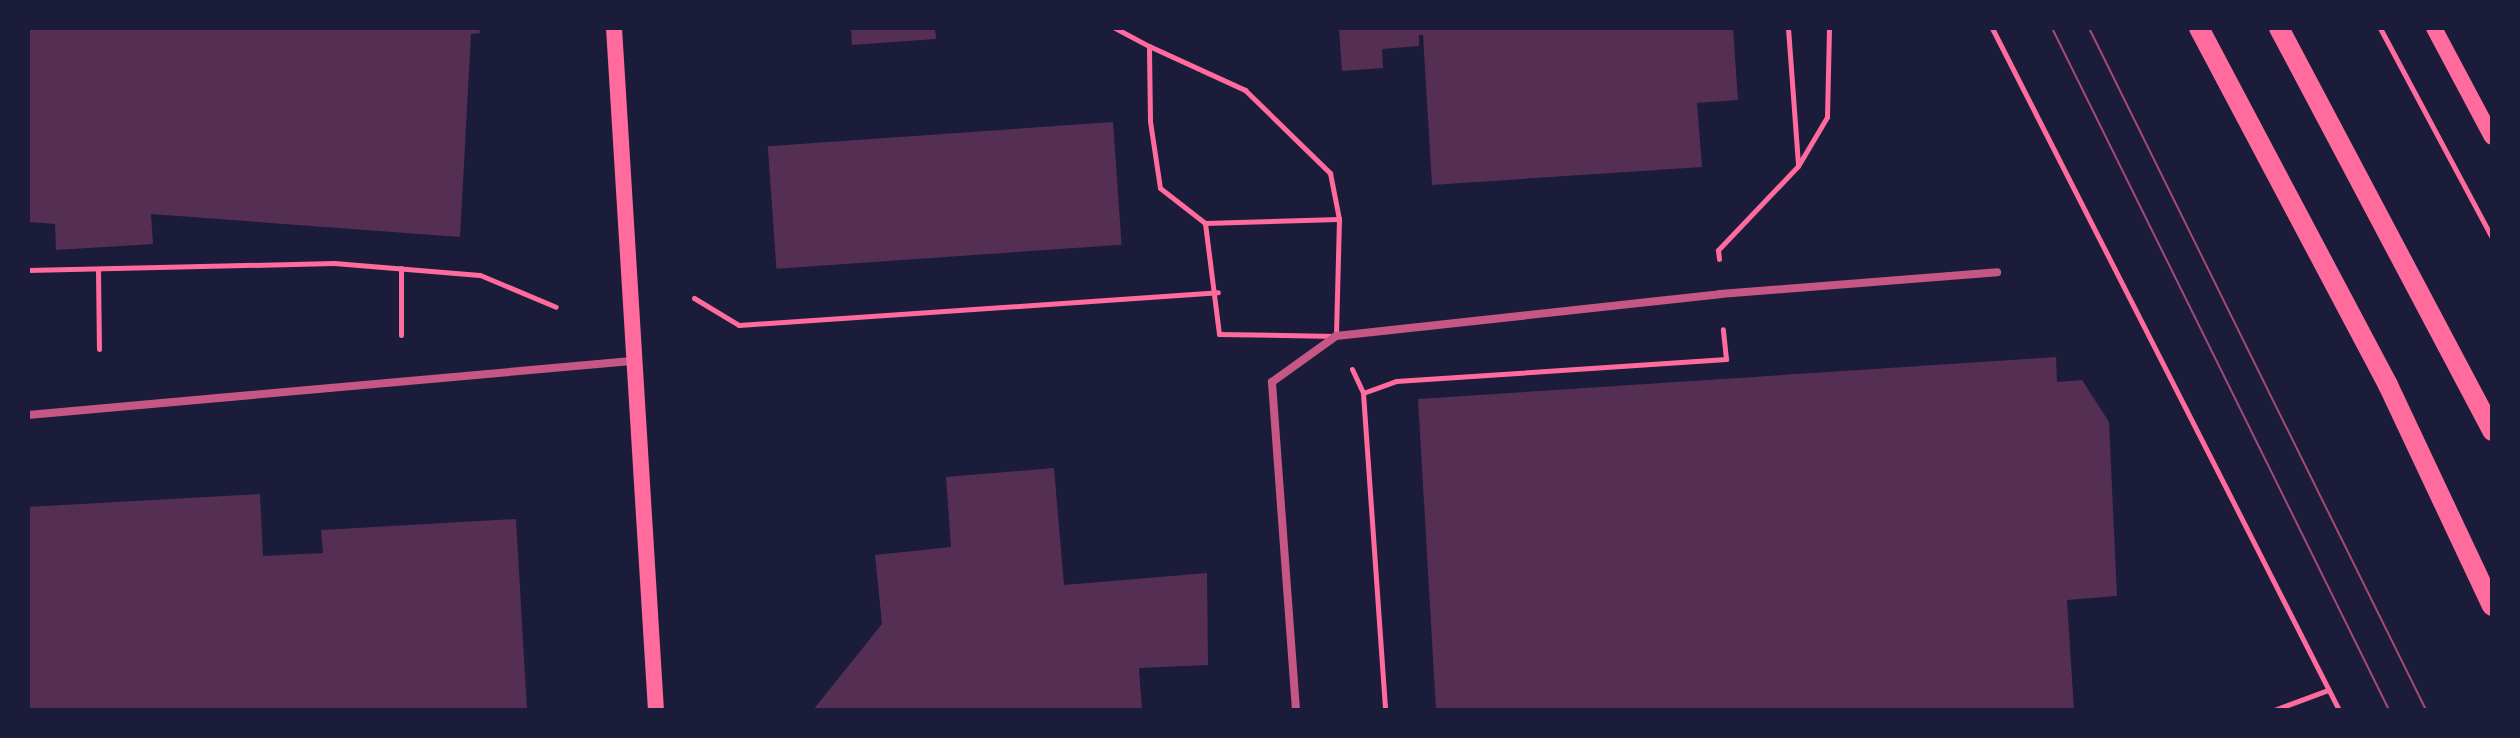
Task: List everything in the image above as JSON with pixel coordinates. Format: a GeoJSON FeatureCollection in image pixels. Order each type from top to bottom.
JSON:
{"type":"FeatureCollection","features":[{"type":"Feature","properties":{"kind":"main road"},"geometry":{"type":"LineString","coordinates":[[614,28],[632,361],[656,710]]}},
{"type":"Feature","properties":{"kind":"main road"},"geometry":{"type":"LineString","coordinates":[[2199,28],[2381,372],[2492,606]]}},
{"type":"Feature","properties":{"kind":"main road"},"geometry":{"type":"LineString","coordinates":[[2279,28],[2492,431]]}},
{"type":"Feature","properties":{"kind":"main road"},"geometry":{"type":"LineString","coordinates":[[2434,28],[2492,137]]}},
{"type":"Feature","properties":{"kind":"street"},"geometry":{"type":"LineString","coordinates":[[1296,710],[1272,382],[1336,336],[1720,294],[1997,272]]}},
{"type":"Feature","properties":{"kind":"street"},"geometry":{"type":"LineString","coordinates":[[28,415],[632,361]]}},
{"type":"Feature","properties":{"kind":"path"},"geometry":{"type":"LineString","coordinates":[[1115,28],[1245,90],[1330,173],[1339,219],[1336,336],[1343,350]]}},
{"type":"Feature","properties":{"kind":"path"},"geometry":{"type":"LineString","coordinates":[[1788,28],[1798,166]]}},
{"type":"Feature","properties":{"kind":"path"},"geometry":{"type":"LineString","coordinates":[[1363,393],[1396,381],[1726,359],[1718,250],[1798,166],[1827,117],[1829,28]]}},
{"type":"Feature","properties":{"kind":"path"},"geometry":{"type":"LineString","coordinates":[[1992,28],[2339,710]]}},
{"type":"Feature","properties":{"kind":"path"},"geometry":{"type":"LineString","coordinates":[[2380,28],[2492,238]]}},
{"type":"Feature","properties":{"kind":"path"},"geometry":{"type":"LineString","coordinates":[[1149,46],[1150,121],[1160,188],[1205,223],[1339,219]]}},
{"type":"Feature","properties":{"kind":"path"},"geometry":{"type":"LineString","coordinates":[[1205,223],[1218,292],[1219,334],[1336,336]]}},
{"type":"Feature","properties":{"kind":"path"},"geometry":{"type":"LineString","coordinates":[[28,270],[334,263],[480,275],[556,307]]}},
{"type":"Feature","properties":{"kind":"path"},"geometry":{"type":"LineString","coordinates":[[401,268],[401,335]]}},
{"type":"Feature","properties":{"kind":"path"},"geometry":{"type":"LineString","coordinates":[[98,270],[99,349]]}},
{"type":"Feature","properties":{"kind":"path"},"geometry":{"type":"LineString","coordinates":[[694,298],[739,325],[1218,292]]}},
{"type":"Feature","properties":{"kind":"path"},"geometry":{"type":"LineString","coordinates":[[1349,365],[1363,393],[1385,710]]}},
{"type":"Feature","properties":{"kind":"path"},"geometry":{"type":"LineString","coordinates":[[2274,710],[2328,690]]}},
{"type":"Feature","properties":{"kind":"building"},"geometry":{"type":"Polygon","coordinates":[[[28,28],[479,28],[480,33],[471,34],[460,237],[151,214],[153,244],[56,250],[55,224],[28,222],[28,28]]]}},
{"type":"Feature","properties":{"kind":"building"},"geometry":{"type":"Polygon","coordinates":[[[851,28],[935,28],[936,39],[852,45],[851,28]]]}},
{"type":"Feature","properties":{"kind":"building"},"geometry":{"type":"Polygon","coordinates":[[[1339,28],[1733,28],[1738,100],[1697,103],[1702,167],[1432,185],[1423,35],[1419,35],[1419,46],[1382,49],[1383,68],[1342,71],[1339,28]]]}},
{"type":"Feature","properties":{"kind":"building"},"geometry":{"type":"Polygon","coordinates":[[[1113,122],[1122,245],[776,269],[768,146],[1113,122]]]}},
{"type":"Feature","properties":{"kind":"building"},"geometry":{"type":"Polygon","coordinates":[[[2056,357],[2057,382],[2082,380],[2109,422],[2117,596],[2067,600],[2074,710],[1436,710],[1418,399],[2056,357]]]}},
{"type":"Feature","properties":{"kind":"building"},"geometry":{"type":"Polygon","coordinates":[[[1054,468],[1064,585],[1207,573],[1208,665],[1139,668],[1142,710],[813,710],[882,624],[875,555],[951,547],[946,477],[1054,468]]]}},
{"type":"Feature","properties":{"kind":"building"},"geometry":{"type":"Polygon","coordinates":[[[260,494],[263,556],[323,553],[321,530],[516,519],[527,710],[28,710],[28,507],[260,494]]]}},
{"type":"Feature","properties":{"kind":"tram line"},"geometry":{"type":"LineString","coordinates":[[2052,28],[2389,710]]}},
{"type":"Feature","properties":{"kind":"tram line"},"geometry":{"type":"LineString","coordinates":[[2089,28],[2426,710]]}}]}
